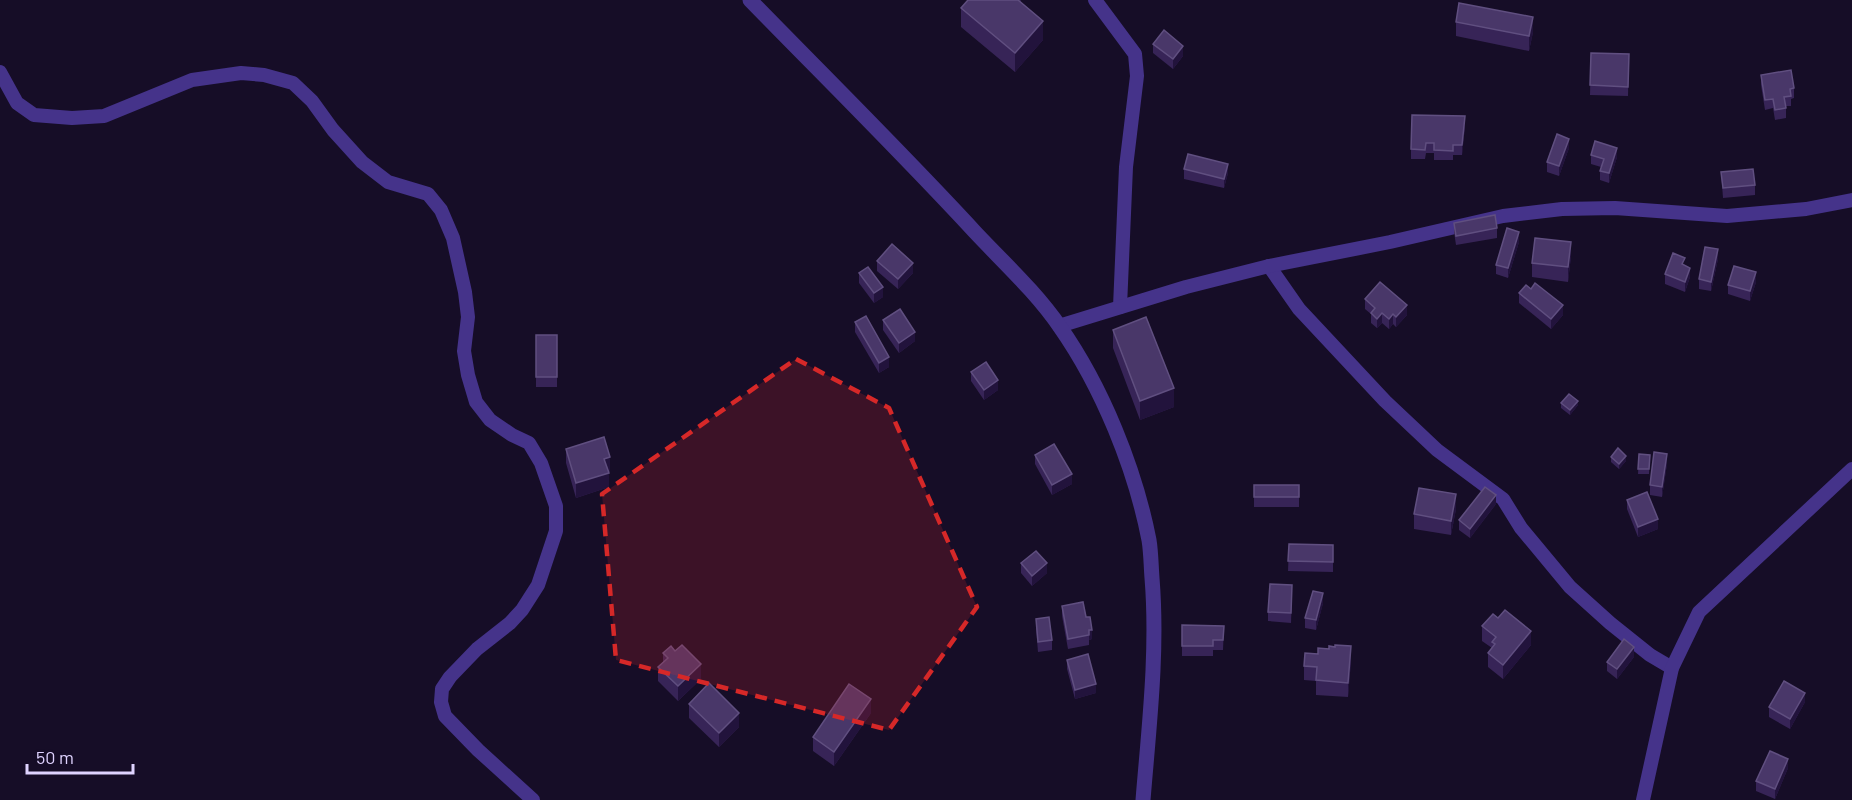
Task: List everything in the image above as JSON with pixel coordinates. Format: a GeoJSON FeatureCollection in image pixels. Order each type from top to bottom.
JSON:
{"type":"FeatureCollection","features":[{"type":"Feature","properties":{"kind":"street"},"geometry":{"type":"LineString","coordinates":[[750,0],[945,200],[1059,326],[1087,372],[1113,427],[1136,488],[1149,541],[1154,602],[1154,653],[1143,800]]}},
{"type":"Feature","properties":{"kind":"street"},"geometry":{"type":"LineString","coordinates":[[1095,0],[1135,54],[1137,76],[1126,167],[1120,307]]}},
{"type":"Feature","properties":{"kind":"street"},"geometry":{"type":"LineString","coordinates":[[0,72],[17,103],[34,115],[72,118],[104,116],[192,80],[241,73],[264,75],[293,83],[312,101],[333,130],[362,162],[388,182],[428,194],[441,210],[453,238],[465,292],[468,317],[464,351],[476,402],[490,420],[529,443],[541,463],[556,506],[556,531],[538,585],[522,610],[510,623],[477,649],[450,677],[442,689],[441,702],[445,716],[478,750],[533,800]]}},
{"type":"Feature","properties":{"kind":"street"},"geometry":{"type":"LineString","coordinates":[[1059,326],[1186,287],[1269,266],[1390,242],[1503,216],[1562,209],[1615,208],[1727,216],[1806,209],[1852,200]]}},
{"type":"Feature","properties":{"kind":"street"},"geometry":{"type":"LineString","coordinates":[[1269,266],[1299,309],[1385,401],[1437,450],[1503,499],[1521,528],[1570,587],[1650,655],[1672,668]]}},
{"type":"Feature","properties":{"kind":"street"},"geometry":{"type":"LineString","coordinates":[[1642,800],[1672,668],[1699,612],[1852,469]]}},
{"type":"Feature","properties":{"kind":"highlighted area"},"geometry":{"type":"Polygon","coordinates":[[[796,359],[889,408],[977,607],[889,730],[616,660],[602,494],[796,359]]]}},
{"type":"Feature","properties":{"kind":"building"},"geometry":{"type":"Polygon","coordinates":[[[968,0],[1018,0],[1043,21],[1015,53],[961,8],[968,0]]]}},
{"type":"Feature","properties":{"kind":"building"},"geometry":{"type":"Polygon","coordinates":[[[1459,3],[1533,17],[1529,36],[1456,22],[1459,3]]]}},
{"type":"Feature","properties":{"kind":"building"},"geometry":{"type":"Polygon","coordinates":[[[1164,30],[1183,46],[1173,59],[1153,44],[1164,30]]]}},
{"type":"Feature","properties":{"kind":"building"},"geometry":{"type":"Polygon","coordinates":[[[1591,53],[1629,54],[1628,87],[1590,85],[1591,53]]]}},
{"type":"Feature","properties":{"kind":"building"},"geometry":{"type":"Polygon","coordinates":[[[1791,70],[1794,88],[1790,89],[1791,96],[1784,97],[1786,108],[1775,110],[1773,99],[1765,100],[1761,75],[1791,70]]]}},
{"type":"Feature","properties":{"kind":"building"},"geometry":{"type":"Polygon","coordinates":[[[1412,115],[1465,116],[1462,145],[1453,145],[1453,151],[1434,150],[1434,143],[1426,143],[1425,150],[1411,149],[1412,115]]]}},
{"type":"Feature","properties":{"kind":"building"},"geometry":{"type":"Polygon","coordinates":[[[1557,134],[1569,139],[1559,166],[1547,162],[1557,134]]]}},
{"type":"Feature","properties":{"kind":"building"},"geometry":{"type":"Polygon","coordinates":[[[1595,141],[1617,148],[1609,173],[1600,171],[1604,159],[1591,155],[1595,141]]]}},
{"type":"Feature","properties":{"kind":"building"},"geometry":{"type":"Polygon","coordinates":[[[1188,154],[1228,164],[1224,179],[1184,169],[1188,154]]]}},
{"type":"Feature","properties":{"kind":"building"},"geometry":{"type":"Polygon","coordinates":[[[1753,169],[1755,185],[1723,188],[1721,172],[1753,169]]]}},
{"type":"Feature","properties":{"kind":"building"},"geometry":{"type":"Polygon","coordinates":[[[1495,215],[1497,228],[1456,236],[1454,223],[1495,215]]]}},
{"type":"Feature","properties":{"kind":"building"},"geometry":{"type":"Polygon","coordinates":[[[1507,228],[1519,232],[1508,268],[1496,265],[1507,228]]]}},
{"type":"Feature","properties":{"kind":"building"},"geometry":{"type":"Polygon","coordinates":[[[1535,238],[1571,242],[1568,267],[1532,263],[1535,238]]]}},
{"type":"Feature","properties":{"kind":"building"},"geometry":{"type":"Polygon","coordinates":[[[892,244],[913,263],[898,279],[877,261],[892,244]]]}},
{"type":"Feature","properties":{"kind":"building"},"geometry":{"type":"Polygon","coordinates":[[[1705,247],[1718,249],[1711,282],[1699,279],[1705,247]]]}},
{"type":"Feature","properties":{"kind":"building"},"geometry":{"type":"Polygon","coordinates":[[[1673,253],[1685,258],[1682,264],[1690,268],[1685,282],[1665,274],[1673,253]]]}},
{"type":"Feature","properties":{"kind":"building"},"geometry":{"type":"Polygon","coordinates":[[[1734,266],[1756,272],[1750,291],[1728,285],[1734,266]]]}},
{"type":"Feature","properties":{"kind":"building"},"geometry":{"type":"Polygon","coordinates":[[[868,267],[883,287],[874,293],[859,273],[868,267]]]}},
{"type":"Feature","properties":{"kind":"building"},"geometry":{"type":"Polygon","coordinates":[[[1380,282],[1407,305],[1396,317],[1393,314],[1389,319],[1382,313],[1377,319],[1371,313],[1375,308],[1365,299],[1380,282]]]}},
{"type":"Feature","properties":{"kind":"building"},"geometry":{"type":"Polygon","coordinates":[[[1535,283],[1563,305],[1551,319],[1519,293],[1526,285],[1531,289],[1535,283]]]}},
{"type":"Feature","properties":{"kind":"building"},"geometry":{"type":"Polygon","coordinates":[[[900,309],[915,332],[899,343],[883,320],[900,309]]]}},
{"type":"Feature","properties":{"kind":"building"},"geometry":{"type":"Polygon","coordinates":[[[866,316],[889,357],[879,363],[855,322],[866,316]]]}},
{"type":"Feature","properties":{"kind":"building"},"geometry":{"type":"Polygon","coordinates":[[[1146,317],[1174,388],[1140,401],[1113,330],[1146,317]]]}},
{"type":"Feature","properties":{"kind":"building"},"geometry":{"type":"Polygon","coordinates":[[[536,335],[557,335],[557,377],[536,377],[536,335]]]}},
{"type":"Feature","properties":{"kind":"building"},"geometry":{"type":"Polygon","coordinates":[[[986,362],[998,380],[984,390],[971,372],[986,362]]]}},
{"type":"Feature","properties":{"kind":"building"},"geometry":{"type":"Polygon","coordinates":[[[1569,394],[1578,401],[1570,410],[1561,403],[1569,394]]]}},
{"type":"Feature","properties":{"kind":"building"},"geometry":{"type":"Polygon","coordinates":[[[604,437],[610,457],[604,459],[609,473],[576,483],[566,449],[604,437]]]}},
{"type":"Feature","properties":{"kind":"building"},"geometry":{"type":"Polygon","coordinates":[[[1054,444],[1072,474],[1052,485],[1035,455],[1054,444]]]}},
{"type":"Feature","properties":{"kind":"building"},"geometry":{"type":"Polygon","coordinates":[[[1618,448],[1626,456],[1619,464],[1611,457],[1618,448]]]}},
{"type":"Feature","properties":{"kind":"building"},"geometry":{"type":"Polygon","coordinates":[[[1654,452],[1667,454],[1662,487],[1650,485],[1654,452]]]}},
{"type":"Feature","properties":{"kind":"building"},"geometry":{"type":"Polygon","coordinates":[[[1639,454],[1650,455],[1649,469],[1638,469],[1639,454]]]}},
{"type":"Feature","properties":{"kind":"building"},"geometry":{"type":"Polygon","coordinates":[[[1254,485],[1299,485],[1299,497],[1254,497],[1254,485]]]}},
{"type":"Feature","properties":{"kind":"building"},"geometry":{"type":"Polygon","coordinates":[[[1485,487],[1496,495],[1470,529],[1459,520],[1485,487]]]}},
{"type":"Feature","properties":{"kind":"building"},"geometry":{"type":"Polygon","coordinates":[[[1419,488],[1456,494],[1451,521],[1414,514],[1419,488]]]}},
{"type":"Feature","properties":{"kind":"building"},"geometry":{"type":"Polygon","coordinates":[[[1647,492],[1658,519],[1638,527],[1627,500],[1647,492]]]}},
{"type":"Feature","properties":{"kind":"building"},"geometry":{"type":"Polygon","coordinates":[[[1289,544],[1333,545],[1333,562],[1288,561],[1289,544]]]}},
{"type":"Feature","properties":{"kind":"building"},"geometry":{"type":"Polygon","coordinates":[[[1036,551],[1047,563],[1032,576],[1021,563],[1036,551]]]}},
{"type":"Feature","properties":{"kind":"building"},"geometry":{"type":"Polygon","coordinates":[[[1270,584],[1292,585],[1291,613],[1268,612],[1270,584]]]}},
{"type":"Feature","properties":{"kind":"building"},"geometry":{"type":"Polygon","coordinates":[[[1313,591],[1323,593],[1316,620],[1305,618],[1313,591]]]}},
{"type":"Feature","properties":{"kind":"building"},"geometry":{"type":"Polygon","coordinates":[[[1083,602],[1086,617],[1090,617],[1092,630],[1089,630],[1089,635],[1068,639],[1062,606],[1083,602]]]}},
{"type":"Feature","properties":{"kind":"building"},"geometry":{"type":"Polygon","coordinates":[[[1505,610],[1531,631],[1503,665],[1488,653],[1495,644],[1492,642],[1496,637],[1482,626],[1493,614],[1498,618],[1505,610]]]}},
{"type":"Feature","properties":{"kind":"building"},"geometry":{"type":"Polygon","coordinates":[[[1049,617],[1052,640],[1038,642],[1036,619],[1049,617]]]}},
{"type":"Feature","properties":{"kind":"building"},"geometry":{"type":"Polygon","coordinates":[[[1182,625],[1224,626],[1223,640],[1213,640],[1213,646],[1182,646],[1182,625]]]}},
{"type":"Feature","properties":{"kind":"building"},"geometry":{"type":"Polygon","coordinates":[[[1624,639],[1634,647],[1617,669],[1607,662],[1624,639]]]}},
{"type":"Feature","properties":{"kind":"building"},"geometry":{"type":"Polygon","coordinates":[[[682,645],[701,664],[678,686],[658,667],[668,658],[663,653],[671,646],[675,651],[682,645]]]}},
{"type":"Feature","properties":{"kind":"building"},"geometry":{"type":"Polygon","coordinates":[[[1335,645],[1351,646],[1348,683],[1316,680],[1317,667],[1304,666],[1305,653],[1318,654],[1318,648],[1329,649],[1329,646],[1335,647],[1335,645]]]}},
{"type":"Feature","properties":{"kind":"building"},"geometry":{"type":"Polygon","coordinates":[[[1088,654],[1096,684],[1075,690],[1067,660],[1088,654]]]}},
{"type":"Feature","properties":{"kind":"building"},"geometry":{"type":"Polygon","coordinates":[[[1784,681],[1805,693],[1790,719],[1769,707],[1784,681]]]}},
{"type":"Feature","properties":{"kind":"building"},"geometry":{"type":"Polygon","coordinates":[[[709,683],[739,713],[719,733],[689,704],[709,683]]]}},
{"type":"Feature","properties":{"kind":"building"},"geometry":{"type":"Polygon","coordinates":[[[849,684],[871,699],[834,752],[813,737],[849,684]]]}},
{"type":"Feature","properties":{"kind":"building"},"geometry":{"type":"Polygon","coordinates":[[[1770,751],[1788,759],[1775,789],[1756,781],[1770,751]]]}}]}
